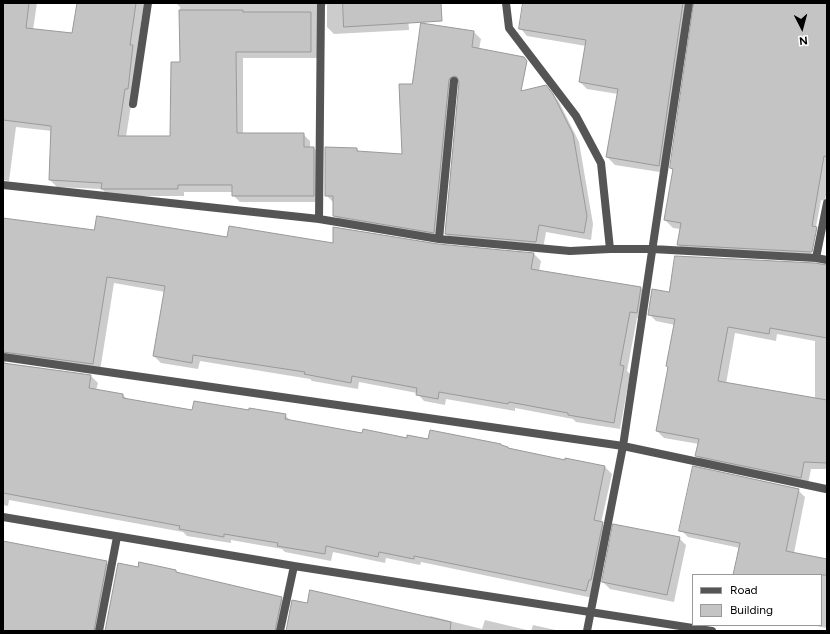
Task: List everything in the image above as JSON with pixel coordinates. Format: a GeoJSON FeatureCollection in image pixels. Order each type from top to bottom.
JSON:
{"type":"FeatureCollection","features":[{"type":"Feature","properties":{"kind":"street"},"geometry":{"type":"LineString","coordinates":[[133,104],[148,3]]}},
{"type":"Feature","properties":{"kind":"street"},"geometry":{"type":"LineString","coordinates":[[319,219],[321,3]]}},
{"type":"Feature","properties":{"kind":"street"},"geometry":{"type":"LineString","coordinates":[[506,3],[509,28],[576,116],[600,163],[610,249]]}},
{"type":"Feature","properties":{"kind":"street"},"geometry":{"type":"LineString","coordinates":[[587,631],[623,446],[689,3]]}},
{"type":"Feature","properties":{"kind":"street"},"geometry":{"type":"LineString","coordinates":[[439,239],[454,81]]}},
{"type":"Feature","properties":{"kind":"street"},"geometry":{"type":"LineString","coordinates":[[3,185],[319,219],[439,239],[570,251],[652,249],[816,258],[827,260]]}},
{"type":"Feature","properties":{"kind":"street"},"geometry":{"type":"LineString","coordinates":[[816,258],[827,203]]}},
{"type":"Feature","properties":{"kind":"street"},"geometry":{"type":"LineString","coordinates":[[3,356],[623,446],[826,489]]}},
{"type":"Feature","properties":{"kind":"street"},"geometry":{"type":"LineString","coordinates":[[3,517],[294,566],[712,631]]}},
{"type":"Feature","properties":{"kind":"street"},"geometry":{"type":"LineString","coordinates":[[99,631],[117,537]]}},
{"type":"Feature","properties":{"kind":"street"},"geometry":{"type":"LineString","coordinates":[[280,631],[294,566]]}},
{"type":"Feature","properties":{"kind":"building"},"geometry":{"type":"Polygon","coordinates":[[[3,3],[29,3],[26,28],[72,33],[77,3],[136,3],[130,45],[133,45],[128,89],[125,89],[118,136],[170,136],[171,62],[180,62],[179,10],[311,12],[311,52],[236,52],[237,133],[304,133],[304,147],[314,147],[314,196],[232,196],[232,185],[178,185],[178,189],[101,189],[102,183],[49,180],[51,126],[3,120],[3,3]]]}},
{"type":"Feature","properties":{"kind":"building"},"geometry":{"type":"Polygon","coordinates":[[[343,3],[441,3],[442,21],[344,27],[343,3]]]}},
{"type":"Feature","properties":{"kind":"building"},"geometry":{"type":"Polygon","coordinates":[[[523,3],[683,3],[659,166],[606,157],[618,89],[579,82],[586,40],[519,29],[523,3]]]}},
{"type":"Feature","properties":{"kind":"building"},"geometry":{"type":"Polygon","coordinates":[[[694,3],[827,3],[827,157],[824,156],[812,226],[817,227],[812,252],[677,245],[681,223],[664,220],[673,169],[670,168],[694,3]]]}},
{"type":"Feature","properties":{"kind":"building"},"geometry":{"type":"Polygon","coordinates":[[[421,23],[474,31],[472,47],[524,57],[527,61],[521,91],[546,85],[553,94],[573,134],[587,216],[584,233],[539,225],[536,242],[445,234],[459,82],[457,77],[454,76],[449,80],[434,233],[333,216],[333,196],[325,196],[325,147],[357,148],[357,151],[402,154],[399,84],[412,84],[421,23]]]}},
{"type":"Feature","properties":{"kind":"building"},"geometry":{"type":"Polygon","coordinates":[[[97,216],[227,237],[229,226],[333,243],[333,227],[438,244],[534,253],[531,269],[641,287],[637,313],[630,312],[620,365],[624,366],[614,423],[509,402],[508,404],[439,392],[438,399],[416,395],[417,388],[352,376],[351,383],[304,374],[305,372],[193,355],[192,363],[153,356],[165,286],[107,277],[93,364],[3,352],[3,218],[94,230],[97,216]]]}},
{"type":"Feature","properties":{"kind":"building"},"geometry":{"type":"Polygon","coordinates":[[[675,256],[815,263],[827,265],[827,338],[770,328],[769,334],[728,327],[718,381],[827,400],[827,463],[804,462],[801,478],[695,456],[699,439],[656,431],[675,319],[648,315],[652,289],[669,292],[675,256]]]}},
{"type":"Feature","properties":{"kind":"building"},"geometry":{"type":"Polygon","coordinates":[[[3,363],[91,375],[89,388],[123,394],[123,398],[192,410],[194,401],[249,410],[249,408],[286,414],[285,419],[362,433],[363,429],[407,438],[407,435],[428,439],[430,430],[501,444],[508,448],[565,460],[565,458],[605,466],[594,520],[603,522],[591,580],[589,580],[586,591],[414,556],[414,559],[379,552],[378,557],[326,546],[325,554],[277,546],[278,543],[224,534],[224,537],[179,529],[180,526],[3,493],[3,363]]]}},
{"type":"Feature","properties":{"kind":"building"},"geometry":{"type":"Polygon","coordinates":[[[693,466],[799,489],[786,551],[827,559],[827,575],[733,574],[740,543],[679,531],[693,466]]]}},
{"type":"Feature","properties":{"kind":"building"},"geometry":{"type":"Polygon","coordinates":[[[613,524],[680,537],[667,595],[602,582],[613,524]]]}},
{"type":"Feature","properties":{"kind":"building"},"geometry":{"type":"Polygon","coordinates":[[[3,541],[107,561],[94,631],[3,631],[3,541]]]}},
{"type":"Feature","properties":{"kind":"building"},"geometry":{"type":"Polygon","coordinates":[[[139,562],[282,597],[275,631],[105,631],[118,563],[138,567],[139,562]]]}},
{"type":"Feature","properties":{"kind":"building"},"geometry":{"type":"Polygon","coordinates":[[[310,590],[451,622],[450,631],[286,631],[292,600],[307,603],[310,590]]]}}]}
